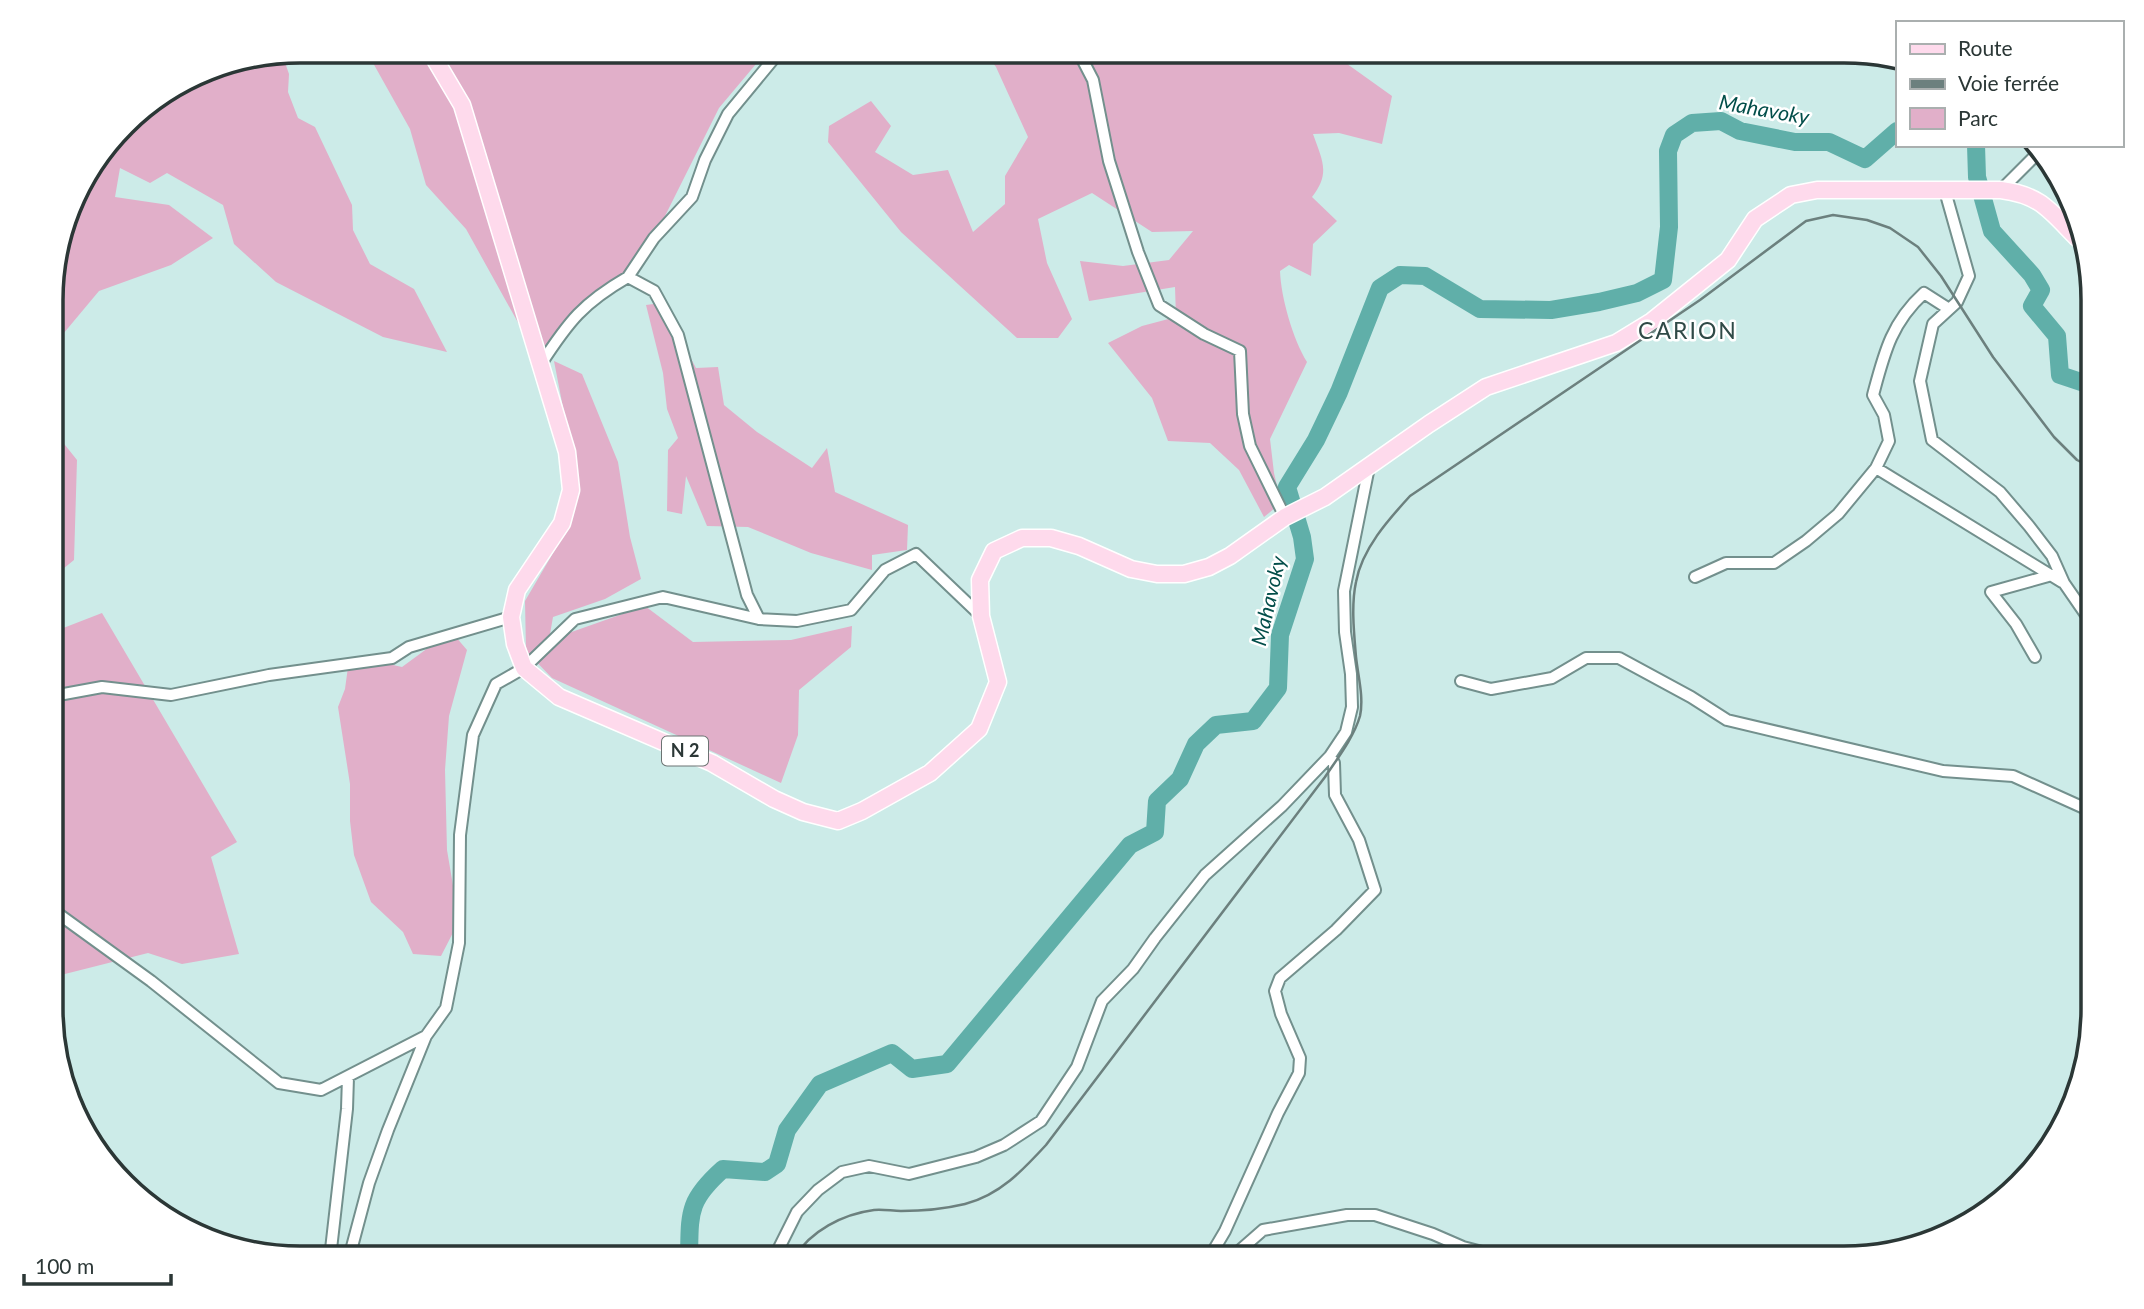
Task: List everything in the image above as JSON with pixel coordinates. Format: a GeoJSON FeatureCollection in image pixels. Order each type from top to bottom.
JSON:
{"type":"FeatureCollection","features":[{"type":"Feature","properties":{"kind":"main road"},"geometry":{"type":"LineString","coordinates":[[437,63],[462,105],[568,452],[571,490],[562,523],[517,590],[511,617],[515,644],[524,668]]}},
{"type":"Feature","properties":{"kind":"main road","name":"N 2"},"geometry":{"type":"LineString","coordinates":[[524,668],[559,696],[712,763],[774,799],[803,812],[838,821],[862,811],[930,773],[979,729],[998,682],[981,616],[980,580],[994,551],[1022,538],[1051,538],[1079,546],[1131,569],[1157,574],[1184,574],[1209,567],[1230,556],[1285,517],[1325,498],[1486,387],[1616,342],[1652,321],[1728,260],[1755,219],[1791,195],[1817,190],[2001,190],[2034,197],[2070,231]]}},
{"type":"Feature","properties":{"kind":"street"},"geometry":{"type":"LineString","coordinates":[[541,364],[568,323],[599,294],[628,277],[654,238],[692,197],[705,160],[728,114],[770,63]]}},
{"type":"Feature","properties":{"kind":"street"},"geometry":{"type":"LineString","coordinates":[[1084,63],[1093,80],[1109,161],[1138,252],[1159,304],[1204,334],[1240,351],[1243,414],[1250,446],[1285,517]]}},
{"type":"Feature","properties":{"kind":"street"},"geometry":{"type":"LineString","coordinates":[[2001,190],[2033,158]]}},
{"type":"Feature","properties":{"kind":"street"},"geometry":{"type":"LineString","coordinates":[[1953,190],[1969,276],[1957,302],[1933,324],[1920,381],[1931,440],[2000,492],[2052,556],[2064,583],[2080,606]]}},
{"type":"Feature","properties":{"kind":"street"},"geometry":{"type":"LineString","coordinates":[[628,277],[654,290],[678,335],[743,582],[759,620]]}},
{"type":"Feature","properties":{"kind":"street"},"geometry":{"type":"LineString","coordinates":[[1695,577],[1726,564],[1774,564],[1838,514],[1876,468],[1889,441],[1884,415],[1873,396],[1887,342],[1910,305],[1924,293],[1950,309]]}},
{"type":"Feature","properties":{"kind":"street"},"geometry":{"type":"LineString","coordinates":[[780,1246],[797,1212],[818,1190],[842,1172],[869,1166],[909,1174],[975,1157],[1004,1145],[1041,1121],[1077,1067],[1102,1001],[1133,969],[1205,875],[1282,806],[1330,756],[1346,732],[1352,707],[1344,591],[1369,467]]}},
{"type":"Feature","properties":{"kind":"street"},"geometry":{"type":"LineString","coordinates":[[1876,468],[2064,583]]}},
{"type":"Feature","properties":{"kind":"street"},"geometry":{"type":"LineString","coordinates":[[352,1246],[369,1184],[426,1036],[446,1008],[459,943],[460,835],[473,734],[496,684],[524,668],[575,619],[663,597],[759,620],[797,621],[851,610],[885,570],[916,554],[981,616]]}},
{"type":"Feature","properties":{"kind":"street"},"geometry":{"type":"LineString","coordinates":[[2035,657],[2016,624],[1990,592],[2052,575]]}},
{"type":"Feature","properties":{"kind":"street"},"geometry":{"type":"LineString","coordinates":[[63,694],[102,687],[171,695],[268,675],[393,658],[409,647],[511,617]]}},
{"type":"Feature","properties":{"kind":"street"},"geometry":{"type":"LineString","coordinates":[[1461,681],[1491,689],[1552,678],[1586,658],[1619,658],[1727,720],[1943,771],[2013,776],[2080,807]]}},
{"type":"Feature","properties":{"kind":"street"},"geometry":{"type":"LineString","coordinates":[[1216,1245],[1299,1073],[1300,1058],[1281,1014],[1275,991],[1280,978],[1336,930],[1375,890],[1359,840],[1335,795],[1334,763],[1330,756]]}},
{"type":"Feature","properties":{"kind":"street"},"geometry":{"type":"LineString","coordinates":[[63,917],[151,981],[279,1083],[321,1090],[426,1036]]}},
{"type":"Feature","properties":{"kind":"street"},"geometry":{"type":"LineString","coordinates":[[331,1246],[347,1109],[348,1077]]}},
{"type":"Feature","properties":{"kind":"street"},"geometry":{"type":"LineString","coordinates":[[1245,1245],[1262,1230],[1347,1215],[1375,1214],[1459,1245]]}},
{"type":"Feature","properties":{"kind":"green space"},"geometry":{"type":"Polygon","coordinates":[[[373,63],[757,63],[719,108],[654,238],[628,277],[568,322],[541,364],[466,229],[426,185],[410,129],[373,63]]]}},
{"type":"Feature","properties":{"kind":"green space"},"geometry":{"type":"Polygon","coordinates":[[[993,63],[1346,63],[1392,96],[1382,144],[1339,133],[1313,134],[1322,159],[1323,173],[1312,197],[1337,221],[1313,244],[1311,276],[1289,265],[1280,271],[1289,318],[1307,362],[1270,439],[1281,503],[1264,517],[1239,470],[1210,443],[1168,441],[1152,398],[1108,343],[1142,326],[1176,317],[1175,287],[1089,301],[1080,261],[1123,266],[1169,260],[1193,231],[1152,232],[1092,193],[1038,219],[1047,263],[1072,319],[1058,338],[1017,338],[901,232],[828,142],[829,126],[871,101],[891,126],[875,152],[913,175],[948,170],[973,232],[1005,204],[1005,176],[1028,137],[993,63]]]}},
{"type":"Feature","properties":{"kind":"green space"},"geometry":{"type":"Polygon","coordinates":[[[285,64],[289,74],[288,92],[298,118],[315,127],[352,205],[353,230],[370,264],[414,289],[447,352],[383,337],[276,282],[234,244],[223,205],[167,173],[150,183],[120,168],[115,197],[169,205],[213,238],[171,265],[99,291],[63,334],[65,269],[76,224],[95,181],[122,144],[168,103],[195,87],[238,71],[285,64]]]}},
{"type":"Feature","properties":{"kind":"green space"},"geometry":{"type":"Polygon","coordinates":[[[661,303],[696,368],[718,367],[724,405],[757,432],[812,468],[827,448],[835,492],[908,525],[907,550],[872,555],[872,570],[811,553],[748,527],[707,526],[686,476],[682,514],[667,511],[668,450],[678,438],[667,409],[663,373],[646,305],[661,303]]]}},
{"type":"Feature","properties":{"kind":"green space"},"geometry":{"type":"Polygon","coordinates":[[[554,361],[582,374],[618,462],[630,537],[641,579],[605,599],[553,617],[549,640],[645,606],[693,642],[791,640],[852,626],[851,647],[799,690],[798,735],[781,783],[552,678],[526,651],[525,601],[570,524],[578,485],[554,361]]]}},
{"type":"Feature","properties":{"kind":"green space"},"geometry":{"type":"Polygon","coordinates":[[[63,442],[77,460],[74,560],[63,569],[63,442]]]}},
{"type":"Feature","properties":{"kind":"green space"},"geometry":{"type":"Polygon","coordinates":[[[102,613],[237,842],[211,857],[239,954],[182,964],[148,953],[63,974],[63,628],[102,613]]]}},
{"type":"Feature","properties":{"kind":"green space"},"geometry":{"type":"Polygon","coordinates":[[[455,636],[467,650],[449,716],[445,770],[447,850],[459,921],[441,956],[413,954],[403,932],[371,902],[354,855],[350,784],[338,707],[345,689],[348,667],[384,663],[402,667],[432,645],[455,636]]]}},
{"type":"Feature","properties":{"kind":"waterway","name":"Mahavoky"},"geometry":{"type":"LineString","coordinates":[[689,1246],[693,1209],[711,1180],[723,1169],[765,1172],[777,1164],[787,1130],[820,1084],[892,1053],[912,1069],[947,1064],[1130,845],[1155,832],[1157,801],[1180,779],[1196,744],[1216,725],[1253,721],[1278,688],[1280,635],[1305,559],[1302,537],[1287,487],[1316,440],[1339,392],[1380,288],[1400,275],[1425,276],[1480,309],[1551,310],[1637,293],[1663,280],[1669,227],[1668,151],[1674,135],[1692,123],[1721,121],[1740,131],[1795,142],[1829,142],[1865,159],[1896,132]]}},
{"type":"Feature","properties":{"kind":"waterway","name":"Mahavoky"},"geometry":{"type":"LineString","coordinates":[[1976,147],[1977,177],[1992,231],[2032,275],[2041,290],[2032,306],[2057,336],[2060,375],[2080,382]]}},
{"type":"Feature","properties":{"kind":"railway"},"geometry":{"type":"LineString","coordinates":[[803,1246],[828,1225],[862,1212],[925,1210],[978,1200],[1000,1188],[1029,1164],[1325,777],[1349,740],[1361,709],[1353,619],[1356,582],[1370,547],[1393,515],[1410,496],[1700,300],[1806,221],[1833,215],[1867,220],[1890,228],[1918,247],[1941,276],[1993,357],[2054,437],[2080,462]]}},
{"type":"Feature","properties":{"kind":"district","name":"CARION"},"geometry":{"type":"Point","coordinates":[1688,331]}}]}
